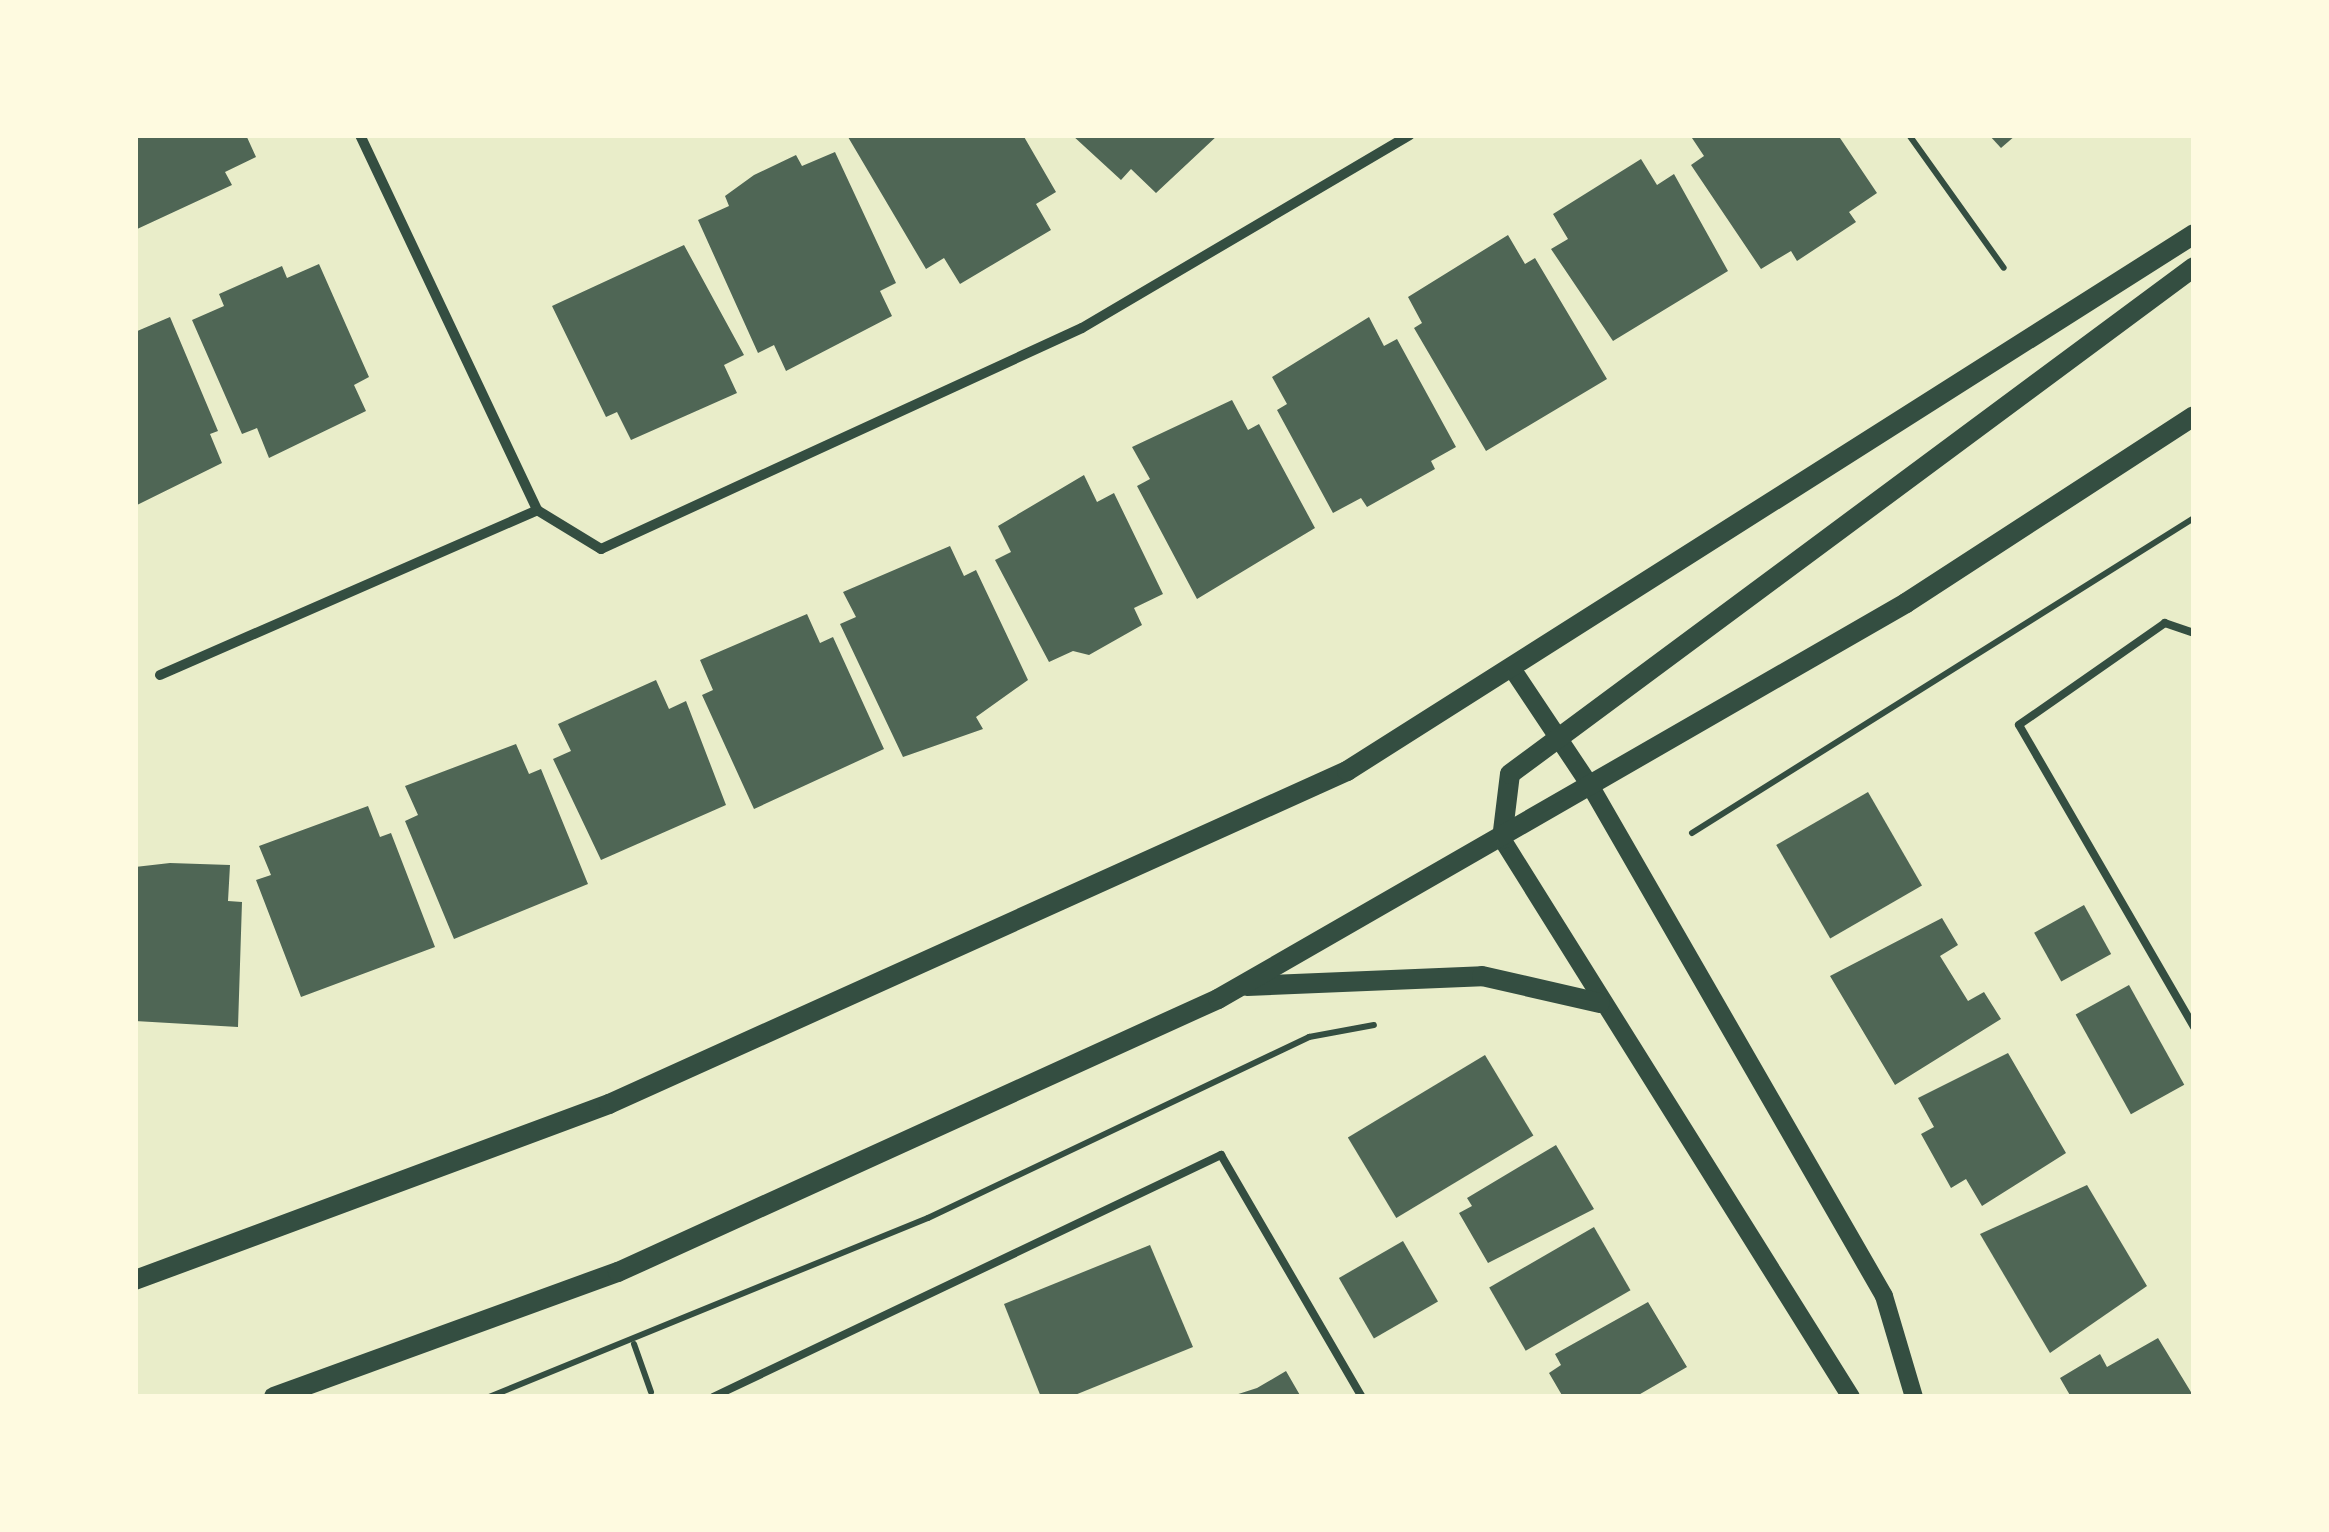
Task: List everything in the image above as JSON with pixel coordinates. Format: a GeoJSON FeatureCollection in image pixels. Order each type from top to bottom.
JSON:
{"type":"FeatureCollection","features":[{"type":"Feature","properties":{"kind":"main road"},"geometry":{"type":"LineString","coordinates":[[135,1280],[609,1104],[1348,771],[1515,673],[2194,234]]}},
{"type":"Feature","properties":{"kind":"main road"},"geometry":{"type":"LineString","coordinates":[[1502,839],[1510,774],[2194,267]]}},
{"type":"Feature","properties":{"kind":"main road"},"geometry":{"type":"LineString","coordinates":[[274,1397],[618,1272],[1240,987],[1906,603],[2194,416]]}},
{"type":"Feature","properties":{"kind":"main road"},"geometry":{"type":"LineString","coordinates":[[1240,987],[1482,976],[1600,1003]]}},
{"type":"Feature","properties":{"kind":"street"},"geometry":{"type":"LineString","coordinates":[[360,135],[537,510],[600,549],[1082,328],[1409,135]]}},
{"type":"Feature","properties":{"kind":"street"},"geometry":{"type":"LineString","coordinates":[[160,674],[537,510]]}},
{"type":"Feature","properties":{"kind":"street"},"geometry":{"type":"LineString","coordinates":[[1515,673],[1591,787],[1884,1296],[1914,1397]]}},
{"type":"Feature","properties":{"kind":"street"},"geometry":{"type":"LineString","coordinates":[[1502,839],[1600,1003],[1851,1397]]}},
{"type":"Feature","properties":{"kind":"lane"},"geometry":{"type":"LineString","coordinates":[[2194,633],[2165,622],[2019,724],[2194,1028]]}},
{"type":"Feature","properties":{"kind":"lane"},"geometry":{"type":"LineString","coordinates":[[713,1397],[1220,1155],[1362,1397]]}},
{"type":"Feature","properties":{"kind":"path"},"geometry":{"type":"LineString","coordinates":[[1909,135],[2004,268]]}},
{"type":"Feature","properties":{"kind":"path"},"geometry":{"type":"LineString","coordinates":[[1692,833],[2194,518]]}},
{"type":"Feature","properties":{"kind":"path"},"geometry":{"type":"LineString","coordinates":[[489,1397],[634,1344],[928,1218],[1293,1044],[1380,1024]]}},
{"type":"Feature","properties":{"kind":"path"},"geometry":{"type":"LineString","coordinates":[[634,1344],[652,1392]]}},
{"type":"Feature","properties":{"kind":"building"},"geometry":{"type":"Polygon","coordinates":[[[135,135],[246,135],[256,157],[225,172],[232,185],[135,230],[135,135]]]}},
{"type":"Feature","properties":{"kind":"building"},"geometry":{"type":"Polygon","coordinates":[[[1023,135],[1056,192],[1036,204],[1051,230],[960,284],[944,258],[926,269],[848,137],[1023,135]]]}},
{"type":"Feature","properties":{"kind":"building"},"geometry":{"type":"Polygon","coordinates":[[[1072,135],[1218,135],[1156,193],[1131,169],[1121,180],[1072,135]]]}},
{"type":"Feature","properties":{"kind":"building"},"geometry":{"type":"Polygon","coordinates":[[[1690,135],[1838,135],[1877,193],[1849,212],[1856,222],[1797,261],[1791,251],[1761,269],[1691,165],[1704,156],[1690,135]]]}},
{"type":"Feature","properties":{"kind":"building"},"geometry":{"type":"Polygon","coordinates":[[[1989,135],[2016,135],[2001,148],[1989,135]]]}},
{"type":"Feature","properties":{"kind":"building"},"geometry":{"type":"Polygon","coordinates":[[[835,152],[896,283],[880,291],[892,316],[786,371],[774,345],[758,353],[698,220],[729,206],[725,196],[754,175],[796,155],[802,166],[835,152]]]}},
{"type":"Feature","properties":{"kind":"building"},"geometry":{"type":"Polygon","coordinates":[[[1641,159],[1657,185],[1674,174],[1728,271],[1613,341],[1551,249],[1568,239],[1553,214],[1641,159]]]}},
{"type":"Feature","properties":{"kind":"building"},"geometry":{"type":"Polygon","coordinates":[[[1508,235],[1525,264],[1535,258],[1607,379],[1486,451],[1414,328],[1422,323],[1408,297],[1508,235]]]}},
{"type":"Feature","properties":{"kind":"building"},"geometry":{"type":"Polygon","coordinates":[[[684,245],[744,355],[724,365],[737,393],[631,440],[617,412],[606,417],[552,306],[684,245]]]}},
{"type":"Feature","properties":{"kind":"building"},"geometry":{"type":"Polygon","coordinates":[[[319,264],[369,377],[354,385],[366,411],[269,458],[257,428],[242,434],[192,320],[224,306],[219,294],[282,266],[287,278],[319,264]]]}},
{"type":"Feature","properties":{"kind":"building"},"geometry":{"type":"Polygon","coordinates":[[[170,317],[218,431],[210,434],[222,463],[135,506],[135,332],[170,317]]]}},
{"type":"Feature","properties":{"kind":"building"},"geometry":{"type":"Polygon","coordinates":[[[1369,317],[1384,346],[1397,339],[1456,447],[1431,461],[1435,469],[1367,507],[1361,498],[1333,513],[1277,410],[1287,404],[1272,377],[1369,317]]]}},
{"type":"Feature","properties":{"kind":"building"},"geometry":{"type":"Polygon","coordinates":[[[1232,400],[1248,430],[1259,424],[1315,528],[1197,599],[1137,486],[1150,479],[1132,447],[1232,400]]]}},
{"type":"Feature","properties":{"kind":"building"},"geometry":{"type":"Polygon","coordinates":[[[1084,475],[1097,502],[1114,493],[1163,594],[1134,608],[1142,625],[1089,655],[1073,651],[1049,662],[995,560],[1011,552],[998,526],[1084,475]]]}},
{"type":"Feature","properties":{"kind":"building"},"geometry":{"type":"Polygon","coordinates":[[[950,546],[964,576],[976,570],[1028,680],[976,717],[983,729],[903,757],[840,624],[856,617],[843,592],[950,546]]]}},
{"type":"Feature","properties":{"kind":"building"},"geometry":{"type":"Polygon","coordinates":[[[807,614],[820,643],[833,637],[884,749],[754,809],[702,695],[713,690],[700,660],[807,614]]]}},
{"type":"Feature","properties":{"kind":"building"},"geometry":{"type":"Polygon","coordinates":[[[656,680],[669,709],[686,701],[726,805],[601,860],[553,759],[571,751],[558,724],[656,680]]]}},
{"type":"Feature","properties":{"kind":"building"},"geometry":{"type":"Polygon","coordinates":[[[516,744],[529,774],[541,769],[588,884],[454,939],[405,821],[418,815],[405,786],[516,744]]]}},
{"type":"Feature","properties":{"kind":"building"},"geometry":{"type":"Polygon","coordinates":[[[1868,792],[1922,886],[1830,939],[1776,845],[1868,792]]]}},
{"type":"Feature","properties":{"kind":"building"},"geometry":{"type":"Polygon","coordinates":[[[368,806],[380,837],[391,833],[435,947],[301,997],[256,880],[271,875],[259,846],[368,806]]]}},
{"type":"Feature","properties":{"kind":"building"},"geometry":{"type":"Polygon","coordinates":[[[170,863],[230,865],[228,901],[242,902],[238,1027],[135,1021],[135,867],[170,863]]]}},
{"type":"Feature","properties":{"kind":"building"},"geometry":{"type":"Polygon","coordinates":[[[2084,905],[2111,954],[2061,982],[2034,933],[2084,905]]]}},
{"type":"Feature","properties":{"kind":"building"},"geometry":{"type":"Polygon","coordinates":[[[1942,918],[1958,945],[1940,956],[1968,1001],[1984,992],[2001,1019],[1895,1085],[1830,976],[1942,918]]]}},
{"type":"Feature","properties":{"kind":"building"},"geometry":{"type":"Polygon","coordinates":[[[2129,985],[2184,1085],[2131,1114],[2076,1015],[2129,985]]]}},
{"type":"Feature","properties":{"kind":"building"},"geometry":{"type":"Polygon","coordinates":[[[2008,1053],[2066,1153],[1982,1206],[1966,1179],[1951,1188],[1921,1134],[1934,1127],[1918,1098],[2008,1053]]]}},
{"type":"Feature","properties":{"kind":"building"},"geometry":{"type":"Polygon","coordinates":[[[1485,1055],[1533,1136],[1396,1218],[1348,1137],[1485,1055]]]}},
{"type":"Feature","properties":{"kind":"building"},"geometry":{"type":"Polygon","coordinates":[[[1556,1145],[1594,1209],[1488,1263],[1459,1213],[1472,1206],[1467,1198],[1556,1145]]]}},
{"type":"Feature","properties":{"kind":"building"},"geometry":{"type":"Polygon","coordinates":[[[2087,1185],[2147,1286],[2050,1353],[1980,1234],[2087,1185]]]}},
{"type":"Feature","properties":{"kind":"building"},"geometry":{"type":"Polygon","coordinates":[[[1594,1227],[1630,1290],[1526,1351],[1489,1288],[1594,1227]]]}},
{"type":"Feature","properties":{"kind":"building"},"geometry":{"type":"Polygon","coordinates":[[[1403,1241],[1438,1302],[1374,1339],[1339,1278],[1403,1241]]]}},
{"type":"Feature","properties":{"kind":"building"},"geometry":{"type":"Polygon","coordinates":[[[1150,1245],[1193,1347],[1070,1397],[1041,1397],[1004,1304],[1150,1245]]]}},
{"type":"Feature","properties":{"kind":"building"},"geometry":{"type":"Polygon","coordinates":[[[1648,1302],[1687,1367],[1635,1397],[1563,1397],[1549,1373],[1561,1365],[1555,1354],[1648,1302]]]}},
{"type":"Feature","properties":{"kind":"building"},"geometry":{"type":"Polygon","coordinates":[[[2158,1338],[2194,1397],[2071,1397],[2060,1378],[2100,1354],[2107,1367],[2158,1338]]]}},
{"type":"Feature","properties":{"kind":"building"},"geometry":{"type":"Polygon","coordinates":[[[1286,1371],[1301,1397],[1229,1397],[1257,1388],[1286,1371]]]}}]}
